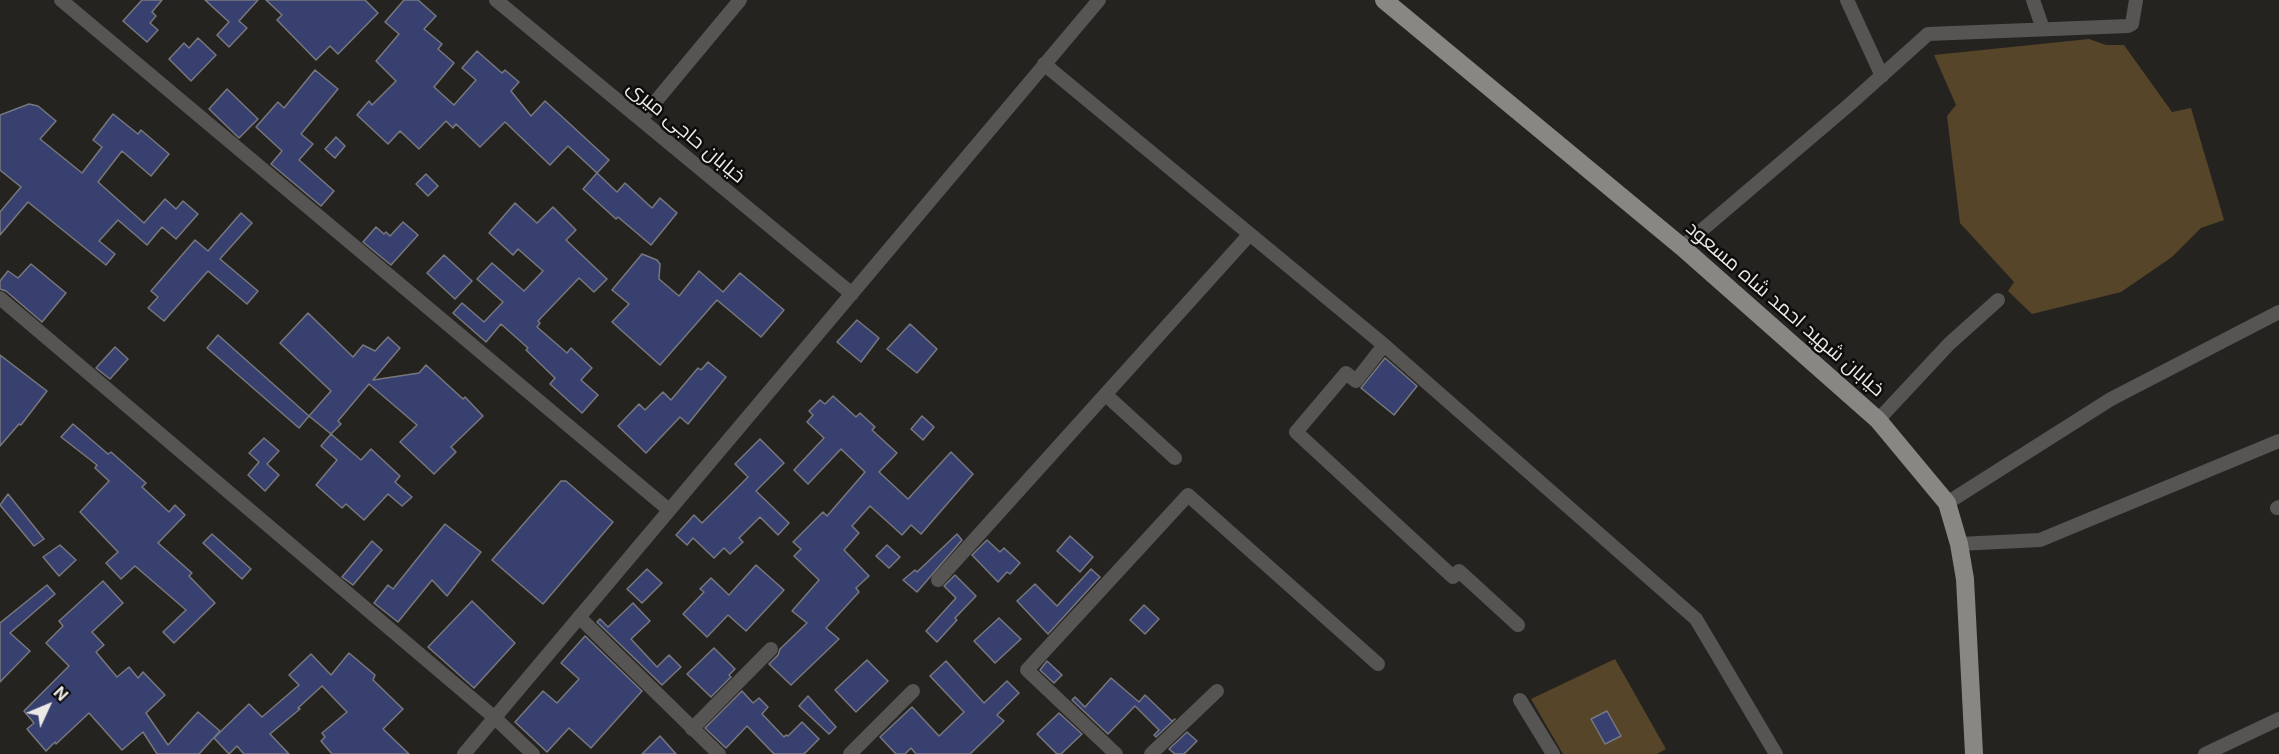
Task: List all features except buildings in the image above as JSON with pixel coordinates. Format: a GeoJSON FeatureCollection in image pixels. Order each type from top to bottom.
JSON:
{"type":"FeatureCollection","features":[{"type":"Feature","properties":{"kind":"main road","name":"خیابان شهید احمد شاه مسعود"},"geometry":{"type":"LineString","coordinates":[[1384,0],[1682,247],[1878,420],[1947,503],[1959,544],[1965,579],[1974,754]]}},
{"type":"Feature","properties":{"kind":"street"},"geometry":{"type":"LineString","coordinates":[[61,0],[669,510]]}},
{"type":"Feature","properties":{"kind":"street","name":"خیابان حاجی میری"},"geometry":{"type":"LineString","coordinates":[[496,0],[852,294]]}},
{"type":"Feature","properties":{"kind":"street"},"geometry":{"type":"LineString","coordinates":[[641,119],[740,0]]}},
{"type":"Feature","properties":{"kind":"street"},"geometry":{"type":"LineString","coordinates":[[464,754],[1099,0]]}},
{"type":"Feature","properties":{"kind":"street"},"geometry":{"type":"LineString","coordinates":[[1847,0],[1882,76]]}},
{"type":"Feature","properties":{"kind":"street"},"geometry":{"type":"LineString","coordinates":[[2033,0],[2043,29]]}},
{"type":"Feature","properties":{"kind":"street"},"geometry":{"type":"LineString","coordinates":[[1682,247],[1928,34],[2128,26],[2134,20],[2136,0]]}},
{"type":"Feature","properties":{"kind":"street"},"geometry":{"type":"LineString","coordinates":[[1044,64],[1384,345],[1696,619],[1776,754]]}},
{"type":"Feature","properties":{"kind":"street"},"geometry":{"type":"LineString","coordinates":[[938,580],[1250,234]]}},
{"type":"Feature","properties":{"kind":"street"},"geometry":{"type":"LineString","coordinates":[[0,297],[495,718],[533,754]]}},
{"type":"Feature","properties":{"kind":"street"},"geometry":{"type":"LineString","coordinates":[[1878,420],[1949,344],[1998,300]]}},
{"type":"Feature","properties":{"kind":"street"},"geometry":{"type":"LineString","coordinates":[[1947,503],[2111,399],[2279,312]]}},
{"type":"Feature","properties":{"kind":"street"},"geometry":{"type":"LineString","coordinates":[[1384,345],[1356,381],[1346,374],[1296,432],[1453,578],[1459,572],[1518,625]]}},
{"type":"Feature","properties":{"kind":"street"},"geometry":{"type":"LineString","coordinates":[[1106,395],[1175,458]]}},
{"type":"Feature","properties":{"kind":"street"},"geometry":{"type":"LineString","coordinates":[[1959,544],[2040,540],[2279,441]]}},
{"type":"Feature","properties":{"kind":"street"},"geometry":{"type":"LineString","coordinates":[[1116,754],[1027,670],[1188,495],[1378,664]]}},
{"type":"Feature","properties":{"kind":"street"},"geometry":{"type":"LineString","coordinates":[[579,617],[719,754]]}},
{"type":"Feature","properties":{"kind":"street"},"geometry":{"type":"LineString","coordinates":[[692,729],[771,649]]}},
{"type":"Feature","properties":{"kind":"street"},"geometry":{"type":"LineString","coordinates":[[1151,754],[1217,690]]}},
{"type":"Feature","properties":{"kind":"street"},"geometry":{"type":"LineString","coordinates":[[850,754],[913,691]]}},
{"type":"Feature","properties":{"kind":"street"},"geometry":{"type":"LineString","coordinates":[[1520,700],[1553,754]]}},
{"type":"Feature","properties":{"kind":"street"},"geometry":{"type":"LineString","coordinates":[[2205,754],[2279,719]]}},
{"type":"Feature","properties":{"kind":"shaded area"},"geometry":{"type":"Polygon","coordinates":[[[2089,39],[2106,45],[2124,45],[2172,112],[2191,108],[2224,220],[2201,228],[2172,257],[2121,292],[2032,314],[2008,291],[2014,282],[1960,223],[1947,116],[1956,105],[1934,55],[2089,39]]]}},
{"type":"Feature","properties":{"kind":"shaded area"},"geometry":{"type":"Polygon","coordinates":[[[1615,659],[1666,749],[1657,754],[1563,754],[1531,699],[1615,659]]]}}]}
